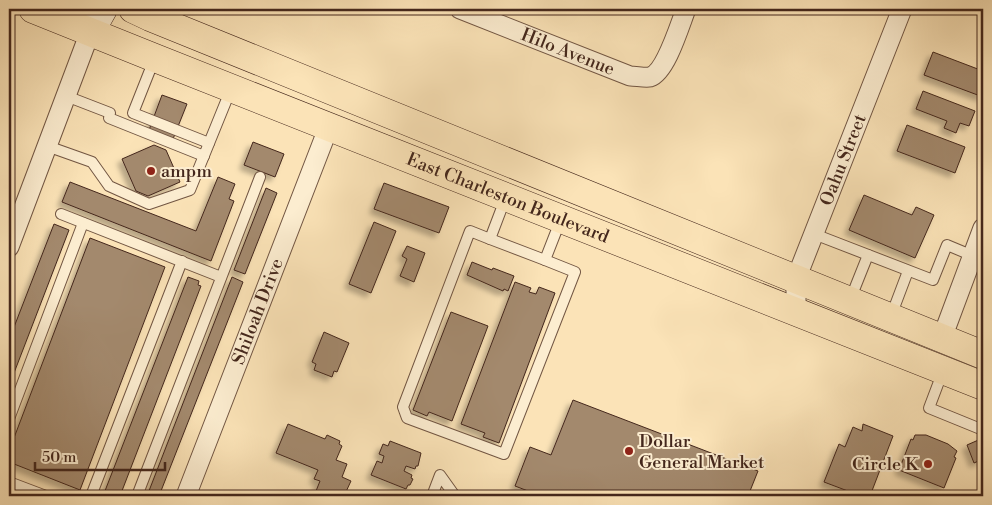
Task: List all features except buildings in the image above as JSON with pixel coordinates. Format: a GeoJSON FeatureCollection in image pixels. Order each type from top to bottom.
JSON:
{"type":"FeatureCollection","features":[{"type":"Feature","properties":{"kind":"main road","name":"East Charleston Boulevard"},"geometry":{"type":"LineString","coordinates":[[33,9],[98,18],[155,58],[983,386]]}},
{"type":"Feature","properties":{"kind":"main road","name":"East Charleston Boulevard"},"geometry":{"type":"LineString","coordinates":[[133,9],[983,354]]}},
{"type":"Feature","properties":{"kind":"street","name":"Hilo Avenue"},"geometry":{"type":"LineString","coordinates":[[460,9],[630,76],[650,77],[659,72],[686,9]]}},
{"type":"Feature","properties":{"kind":"street","name":"Oahu Street"},"geometry":{"type":"LineString","coordinates":[[796,312],[796,279],[902,9]]}},
{"type":"Feature","properties":{"kind":"street"},"geometry":{"type":"LineString","coordinates":[[9,247],[15,211],[47,146],[98,18]]}},
{"type":"Feature","properties":{"kind":"street","name":"Shiloah Drive"},"geometry":{"type":"LineString","coordinates":[[186,496],[328,126]]}},
{"type":"Feature","properties":{"kind":"street"},"geometry":{"type":"LineString","coordinates":[[942,338],[978,258],[983,228]]}},
{"type":"Feature","properties":{"kind":"lane"},"geometry":{"type":"LineString","coordinates":[[155,58],[133,113],[209,143]]}},
{"type":"Feature","properties":{"kind":"lane"},"geometry":{"type":"LineString","coordinates":[[47,146],[92,162],[109,186],[149,204],[190,190],[232,88]]}},
{"type":"Feature","properties":{"kind":"lane"},"geometry":{"type":"LineString","coordinates":[[66,96],[204,156]]}},
{"type":"Feature","properties":{"kind":"lane"},"geometry":{"type":"LineString","coordinates":[[137,496],[260,177]]}},
{"type":"Feature","properties":{"kind":"lane"},"geometry":{"type":"LineString","coordinates":[[490,239],[506,196]]}},
{"type":"Feature","properties":{"kind":"lane"},"geometry":{"type":"LineString","coordinates":[[61,214],[221,277]]}},
{"type":"Feature","properties":{"kind":"lane"},"geometry":{"type":"LineString","coordinates":[[545,260],[561,218]]}},
{"type":"Feature","properties":{"kind":"lane"},"geometry":{"type":"LineString","coordinates":[[9,418],[83,223]]}},
{"type":"Feature","properties":{"kind":"lane"},"geometry":{"type":"LineString","coordinates":[[470,232],[545,260],[575,272],[504,454],[407,418],[403,407],[470,232]]}},
{"type":"Feature","properties":{"kind":"lane"},"geometry":{"type":"LineString","coordinates":[[814,234],[933,280],[947,245],[978,258]]}},
{"type":"Feature","properties":{"kind":"lane"},"geometry":{"type":"LineString","coordinates":[[850,301],[868,255]]}},
{"type":"Feature","properties":{"kind":"lane"},"geometry":{"type":"LineString","coordinates":[[92,496],[182,261]]}},
{"type":"Feature","properties":{"kind":"lane"},"geometry":{"type":"LineString","coordinates":[[890,317],[908,271]]}},
{"type":"Feature","properties":{"kind":"lane"},"geometry":{"type":"LineString","coordinates":[[944,370],[929,408],[983,430]]}},
{"type":"Feature","properties":{"kind":"lane"},"geometry":{"type":"LineString","coordinates":[[432,496],[440,475],[455,496]]}},
{"type":"Feature","properties":{"kind":"lane"},"geometry":{"type":"LineString","coordinates":[[9,482],[46,496]]}},
{"type":"Feature","properties":{"kind":"place","name":"ampm"},"geometry":{"type":"Point","coordinates":[151,171]}},
{"type":"Feature","properties":{"kind":"place","name":"Dollar General Market"},"geometry":{"type":"Point","coordinates":[629,451]}},
{"type":"Feature","properties":{"kind":"place","name":"Circle K"},"geometry":{"type":"Point","coordinates":[928,464]}}]}
